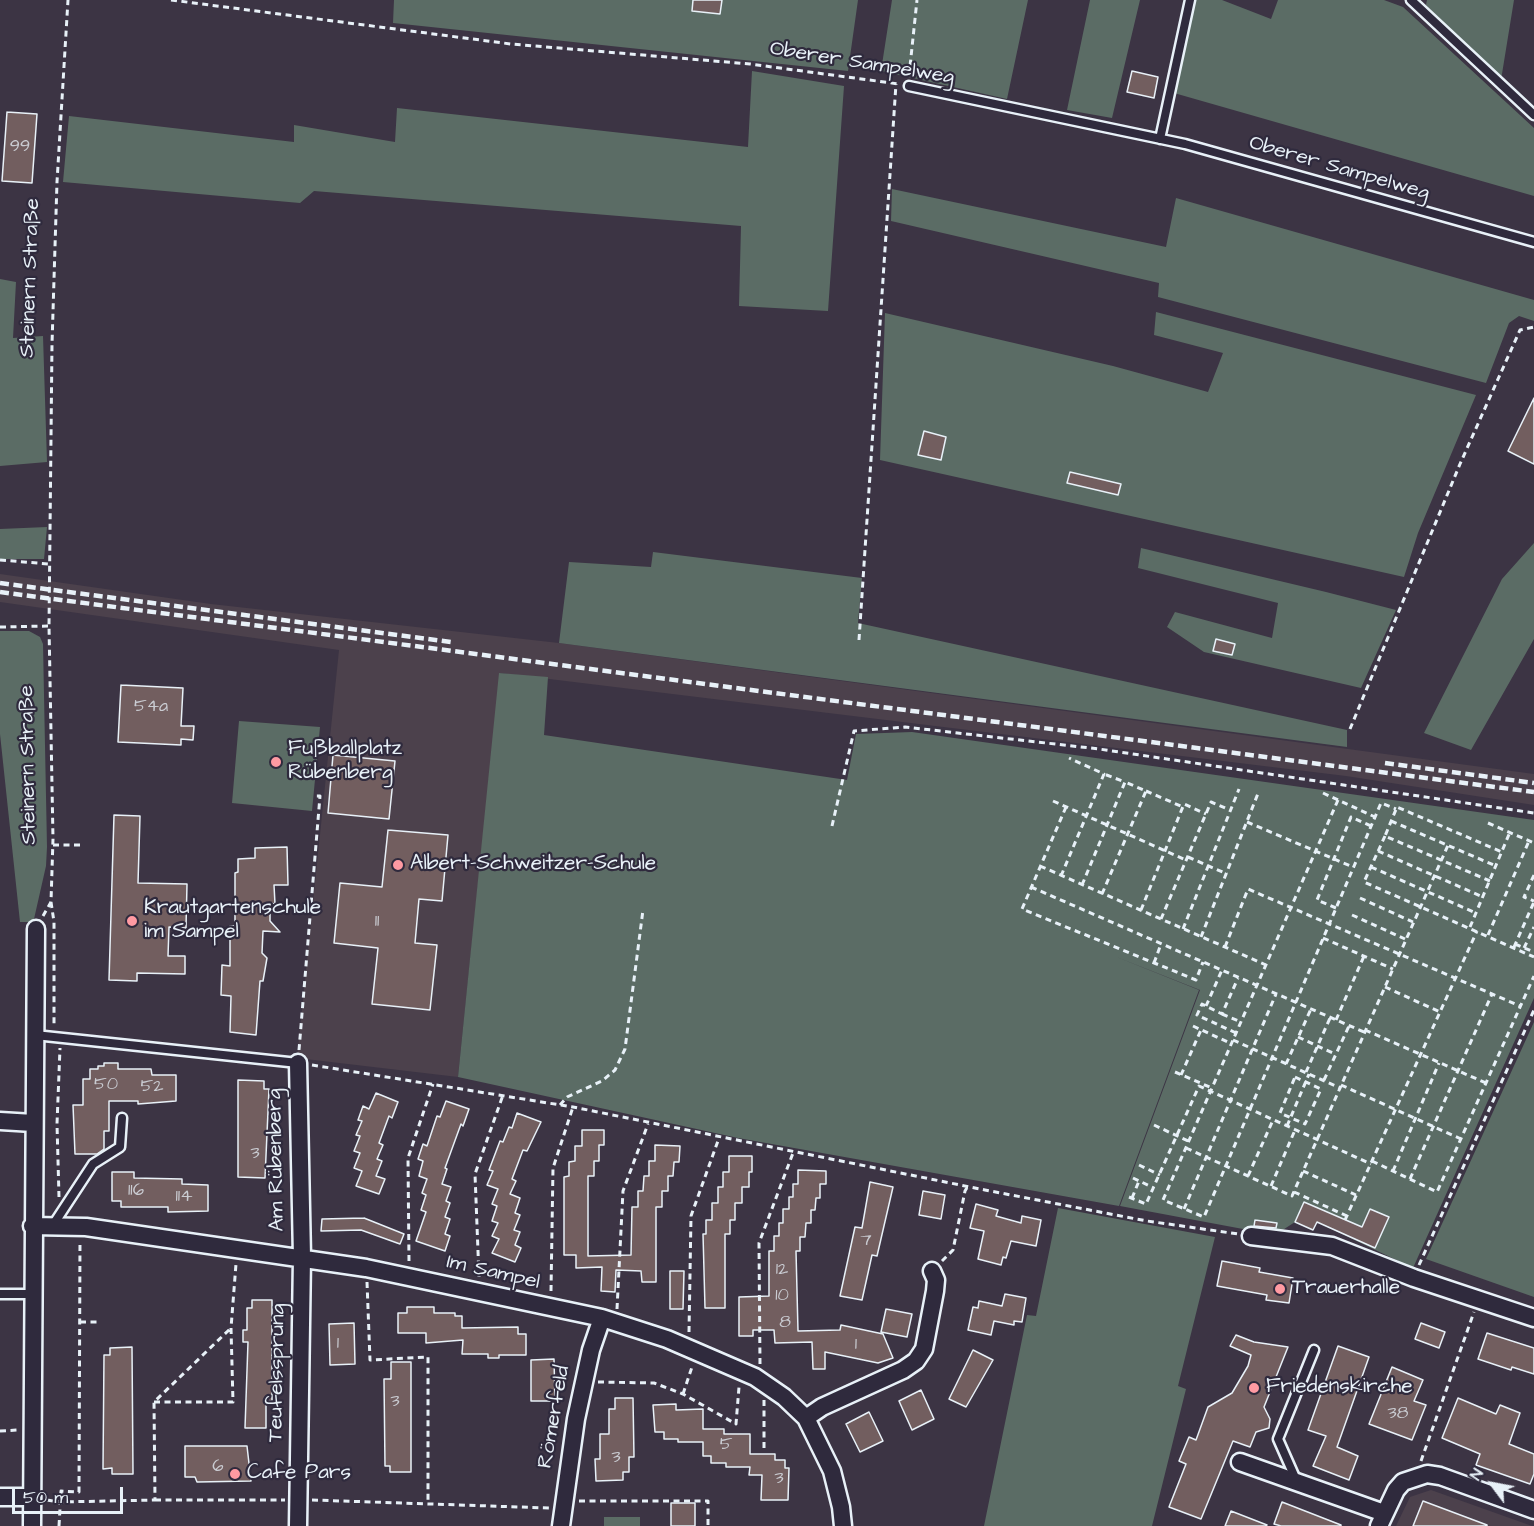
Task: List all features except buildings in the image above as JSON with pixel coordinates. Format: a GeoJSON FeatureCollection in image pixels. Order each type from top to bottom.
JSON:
{"type":"FeatureCollection","features":[{"type":"Feature","properties":{"kind":"street"},"geometry":{"type":"LineString","coordinates":[[32,1526],[32,1226],[36,929]]}},
{"type":"Feature","properties":{"kind":"street","name":"Am Rübenberg"},"geometry":{"type":"LineString","coordinates":[[298,1063],[302,1257]]}},
{"type":"Feature","properties":{"kind":"street"},"geometry":{"type":"LineString","coordinates":[[0,1121],[33,1123]]}},
{"type":"Feature","properties":{"kind":"street","name":"Im Sampel"},"geometry":{"type":"LineString","coordinates":[[32,1226],[80,1227],[302,1257],[366,1268],[609,1320],[691,1349],[753,1377],[806,1418],[832,1472],[842,1507],[843,1526]]}},
{"type":"Feature","properties":{"kind":"street"},"geometry":{"type":"LineString","coordinates":[[1251,1236],[1332,1246],[1414,1278],[1534,1318]]}},
{"type":"Feature","properties":{"kind":"street","name":"Teufelssprung"},"geometry":{"type":"LineString","coordinates":[[298,1526],[302,1257]]}},
{"type":"Feature","properties":{"kind":"street"},"geometry":{"type":"LineString","coordinates":[[806,1418],[822,1407],[903,1370],[916,1361],[924,1349],[935,1291],[932,1271]]}},
{"type":"Feature","properties":{"kind":"street","name":"Römerfeld"},"geometry":{"type":"LineString","coordinates":[[561,1526],[584,1382],[609,1320]]}},
{"type":"Feature","properties":{"kind":"street"},"geometry":{"type":"LineString","coordinates":[[1240,1462],[1297,1482],[1382,1520],[1396,1490],[1415,1477],[1440,1476],[1534,1510]]}},
{"type":"Feature","properties":{"kind":"street"},"geometry":{"type":"LineString","coordinates":[[0,1497],[32,1497]]}},
{"type":"Feature","properties":{"kind":"lane"},"geometry":{"type":"LineString","coordinates":[[1160,139],[1190,0]]}},
{"type":"Feature","properties":{"kind":"lane"},"geometry":{"type":"LineString","coordinates":[[1411,0],[1534,115]]}},
{"type":"Feature","properties":{"kind":"lane","name":"Oberer Sampelweg"},"geometry":{"type":"LineString","coordinates":[[909,86],[1160,139],[1534,242]]}},
{"type":"Feature","properties":{"kind":"lane"},"geometry":{"type":"LineString","coordinates":[[35,1035],[298,1063]]}},
{"type":"Feature","properties":{"kind":"lane"},"geometry":{"type":"LineString","coordinates":[[53,1225],[93,1164],[120,1147],[122,1118]]}},
{"type":"Feature","properties":{"kind":"lane"},"geometry":{"type":"LineString","coordinates":[[0,1294],[32,1294]]}},
{"type":"Feature","properties":{"kind":"lane"},"geometry":{"type":"LineString","coordinates":[[1297,1482],[1278,1439],[1314,1350]]}},
{"type":"Feature","properties":{"kind":"path","name":"Steinern Straße"},"geometry":{"type":"LineString","coordinates":[[36,929],[51,902],[53,845],[49,626],[56,205],[68,0]]}},
{"type":"Feature","properties":{"kind":"path","name":"Oberer Sampelweg"},"geometry":{"type":"LineString","coordinates":[[171,0],[512,44],[750,64],[909,86]]}},
{"type":"Feature","properties":{"kind":"path"},"geometry":{"type":"LineString","coordinates":[[909,86],[917,0]]}},
{"type":"Feature","properties":{"kind":"path"},"geometry":{"type":"LineString","coordinates":[[859,640],[896,84]]}},
{"type":"Feature","properties":{"kind":"path"},"geometry":{"type":"LineString","coordinates":[[1350,729],[1460,464],[1520,330],[1534,327]]}},
{"type":"Feature","properties":{"kind":"path"},"geometry":{"type":"LineString","coordinates":[[0,560],[50,564]]}},
{"type":"Feature","properties":{"kind":"path"},"geometry":{"type":"LineString","coordinates":[[0,627],[49,626]]}},
{"type":"Feature","properties":{"kind":"path"},"geometry":{"type":"LineString","coordinates":[[832,826],[854,731],[905,728],[1100,749],[1534,813]]}},
{"type":"Feature","properties":{"kind":"path"},"geometry":{"type":"LineString","coordinates":[[1069,758],[1183,807]]}},
{"type":"Feature","properties":{"kind":"path"},"geometry":{"type":"LineString","coordinates":[[1061,876],[1104,774]]}},
{"type":"Feature","properties":{"kind":"path"},"geometry":{"type":"LineString","coordinates":[[1082,885],[1125,782]]}},
{"type":"Feature","properties":{"kind":"path"},"geometry":{"type":"LineString","coordinates":[[1183,929],[1239,789]]}},
{"type":"Feature","properties":{"kind":"path"},"geometry":{"type":"LineString","coordinates":[[1102,894],[1146,791]]}},
{"type":"Feature","properties":{"kind":"path"},"geometry":{"type":"LineString","coordinates":[[1202,937],[1259,791]]}},
{"type":"Feature","properties":{"kind":"path"},"geometry":{"type":"LineString","coordinates":[[1323,793],[1375,817]]}},
{"type":"Feature","properties":{"kind":"path"},"geometry":{"type":"LineString","coordinates":[[314,796],[320,796],[298,1063],[573,1107],[793,1153],[1147,1221],[1251,1236]]}},
{"type":"Feature","properties":{"kind":"path"},"geometry":{"type":"LineString","coordinates":[[1338,800],[1163,1200],[1204,1217],[1252,1110],[1295,1002],[1381,803],[1396,810]]}},
{"type":"Feature","properties":{"kind":"path"},"geometry":{"type":"LineString","coordinates":[[1053,801],[1166,851],[1227,874]]}},
{"type":"Feature","properties":{"kind":"path"},"geometry":{"type":"LineString","coordinates":[[1161,919],[1211,802],[1230,810]]}},
{"type":"Feature","properties":{"kind":"path"},"geometry":{"type":"LineString","coordinates":[[1141,910],[1184,804],[1206,814]]}},
{"type":"Feature","properties":{"kind":"path"},"geometry":{"type":"LineString","coordinates":[[1066,807],[1022,909],[1196,980],[1203,962]]}},
{"type":"Feature","properties":{"kind":"path"},"geometry":{"type":"LineString","coordinates":[[1502,852],[1397,807],[1364,882],[1420,908],[1524,948],[1534,955]]}},
{"type":"Feature","properties":{"kind":"path"},"geometry":{"type":"LineString","coordinates":[[1336,908],[1317,900],[1351,817],[1371,826]]}},
{"type":"Feature","properties":{"kind":"path"},"geometry":{"type":"LineString","coordinates":[[1391,821],[1496,866]]}},
{"type":"Feature","properties":{"kind":"path"},"geometry":{"type":"LineString","coordinates":[[1247,822],[1353,867]]}},
{"type":"Feature","properties":{"kind":"path"},"geometry":{"type":"LineString","coordinates":[[1488,823],[1534,843]]}},
{"type":"Feature","properties":{"kind":"path"},"geometry":{"type":"LineString","coordinates":[[1470,927],[1510,832]]}},
{"type":"Feature","properties":{"kind":"path"},"geometry":{"type":"LineString","coordinates":[[1385,836],[1490,881]]}},
{"type":"Feature","properties":{"kind":"path"},"geometry":{"type":"LineString","coordinates":[[1488,935],[1529,841]]}},
{"type":"Feature","properties":{"kind":"path"},"geometry":{"type":"LineString","coordinates":[[1186,1148],[1292,1196],[1448,844]]}},
{"type":"Feature","properties":{"kind":"path"},"geometry":{"type":"LineString","coordinates":[[53,845],[84,845]]}},
{"type":"Feature","properties":{"kind":"path"},"geometry":{"type":"LineString","coordinates":[[1378,851],[1483,897]]}},
{"type":"Feature","properties":{"kind":"path"},"geometry":{"type":"LineString","coordinates":[[1040,866],[1266,965]]}},
{"type":"Feature","properties":{"kind":"path"},"geometry":{"type":"LineString","coordinates":[[1371,867],[1476,913]]}},
{"type":"Feature","properties":{"kind":"path"},"geometry":{"type":"LineString","coordinates":[[1515,945],[1534,902],[1524,897],[1533,876]]}},
{"type":"Feature","properties":{"kind":"path"},"geometry":{"type":"LineString","coordinates":[[1031,887],[1330,1018],[1486,1083]]}},
{"type":"Feature","properties":{"kind":"path"},"geometry":{"type":"LineString","coordinates":[[1225,947],[1248,889],[1520,1006]]}},
{"type":"Feature","properties":{"kind":"path"},"geometry":{"type":"LineString","coordinates":[[1360,898],[1413,922]]}},
{"type":"Feature","properties":{"kind":"path"},"geometry":{"type":"LineString","coordinates":[[51,902],[54,922],[59,1200]]}},
{"type":"Feature","properties":{"kind":"path"},"geometry":{"type":"LineString","coordinates":[[560,1105],[567,1097],[602,1081],[615,1070],[625,1049],[643,910]]}},
{"type":"Feature","properties":{"kind":"path"},"geometry":{"type":"LineString","coordinates":[[1352,915],[1406,940]]}},
{"type":"Feature","properties":{"kind":"path"},"geometry":{"type":"LineString","coordinates":[[1523,927],[1534,930],[1524,948]]}},
{"type":"Feature","properties":{"kind":"path"},"geometry":{"type":"LineString","coordinates":[[1294,1192],[1346,1218],[1477,931]]}},
{"type":"Feature","properties":{"kind":"path"},"geometry":{"type":"LineString","coordinates":[[1323,938],[1393,969]]}},
{"type":"Feature","properties":{"kind":"path"},"geometry":{"type":"LineString","coordinates":[[1154,963],[1161,944]]}},
{"type":"Feature","properties":{"kind":"path"},"geometry":{"type":"LineString","coordinates":[[1515,945],[1534,955]]}},
{"type":"Feature","properties":{"kind":"path"},"geometry":{"type":"LineString","coordinates":[[1336,1020],[1364,956]]}},
{"type":"Feature","properties":{"kind":"path"},"geometry":{"type":"LineString","coordinates":[[1206,1006],[1221,970]]}},
{"type":"Feature","properties":{"kind":"path"},"geometry":{"type":"LineString","coordinates":[[1175,1072],[1273,1120],[1437,1192],[1534,976]]}},
{"type":"Feature","properties":{"kind":"path"},"geometry":{"type":"LineString","coordinates":[[1222,1014],[1238,978]]}},
{"type":"Feature","properties":{"kind":"path"},"geometry":{"type":"LineString","coordinates":[[1384,987],[1440,1012]]}},
{"type":"Feature","properties":{"kind":"path"},"geometry":{"type":"LineString","coordinates":[[1184,1209],[1255,1049],[1276,994]]}},
{"type":"Feature","properties":{"kind":"path"},"geometry":{"type":"LineString","coordinates":[[1410,1179],[1492,994]]}},
{"type":"Feature","properties":{"kind":"path"},"geometry":{"type":"LineString","coordinates":[[1236,1033],[1197,1015],[1202,1004],[1241,1022]]}},
{"type":"Feature","properties":{"kind":"path"},"geometry":{"type":"LineString","coordinates":[[1286,1064],[1311,1009]]}},
{"type":"Feature","properties":{"kind":"path"},"geometry":{"type":"LineString","coordinates":[[1414,1278],[1534,1010]]}},
{"type":"Feature","properties":{"kind":"path"},"geometry":{"type":"LineString","coordinates":[[1287,1126],[1330,1018]]}},
{"type":"Feature","properties":{"kind":"path"},"geometry":{"type":"LineString","coordinates":[[1192,1026],[1255,1049],[1461,1139]]}},
{"type":"Feature","properties":{"kind":"path"},"geometry":{"type":"LineString","coordinates":[[1324,1080],[1349,1026]]}},
{"type":"Feature","properties":{"kind":"path"},"geometry":{"type":"LineString","coordinates":[[1181,1075],[1201,1030]]}},
{"type":"Feature","properties":{"kind":"path"},"geometry":{"type":"LineString","coordinates":[[1298,1037],[1335,1054]]}},
{"type":"Feature","properties":{"kind":"path"},"geometry":{"type":"LineString","coordinates":[[1393,1171],[1439,1063]]}},
{"type":"Feature","properties":{"kind":"path"},"geometry":{"type":"LineString","coordinates":[[1295,1077],[1306,1082],[1321,1089],[1305,1124],[1280,1113],[1295,1077]]}},
{"type":"Feature","properties":{"kind":"path"},"geometry":{"type":"LineString","coordinates":[[409,1277],[408,1158],[433,1084]]}},
{"type":"Feature","properties":{"kind":"path"},"geometry":{"type":"LineString","coordinates":[[1139,1181],[1130,1198],[1146,1204],[1199,1086],[1212,1090]]}},
{"type":"Feature","properties":{"kind":"path"},"geometry":{"type":"LineString","coordinates":[[480,1293],[474,1174],[503,1095]]}},
{"type":"Feature","properties":{"kind":"path"},"geometry":{"type":"LineString","coordinates":[[551,1309],[553,1168],[573,1107]]}},
{"type":"Feature","properties":{"kind":"path"},"geometry":{"type":"LineString","coordinates":[[1248,1176],[1273,1120]]}},
{"type":"Feature","properties":{"kind":"path"},"geometry":{"type":"LineString","coordinates":[[609,1320],[623,1191],[648,1124]]}},
{"type":"Feature","properties":{"kind":"path"},"geometry":{"type":"LineString","coordinates":[[1154,1125],[1189,1141]]}},
{"type":"Feature","properties":{"kind":"path"},"geometry":{"type":"LineString","coordinates":[[1270,1186],[1295,1130]]}},
{"type":"Feature","properties":{"kind":"path"},"geometry":{"type":"LineString","coordinates":[[683,1394],[691,1349],[689,1335],[691,1216],[719,1138]]}},
{"type":"Feature","properties":{"kind":"path"},"geometry":{"type":"LineString","coordinates":[[584,1382],[654,1383],[683,1394],[736,1424],[753,1377],[761,1362],[759,1243],[793,1153]]}},
{"type":"Feature","properties":{"kind":"path"},"geometry":{"type":"LineString","coordinates":[[1139,1166],[1160,1175]]}},
{"type":"Feature","properties":{"kind":"path"},"geometry":{"type":"LineString","coordinates":[[1303,1171],[1357,1195]]}},
{"type":"Feature","properties":{"kind":"path"},"geometry":{"type":"LineString","coordinates":[[1133,1178],[1154,1188]]}},
{"type":"Feature","properties":{"kind":"path"},"geometry":{"type":"LineString","coordinates":[[932,1271],[953,1250],[968,1186]]}},
{"type":"Feature","properties":{"kind":"path"},"geometry":{"type":"LineString","coordinates":[[59,1526],[61,1491],[80,1492],[80,1227]]}},
{"type":"Feature","properties":{"kind":"path"},"geometry":{"type":"LineString","coordinates":[[154,1402],[233,1402],[231,1328],[238,1250]]}},
{"type":"Feature","properties":{"kind":"path"},"geometry":{"type":"LineString","coordinates":[[366,1268],[370,1360],[428,1357],[428,1504]]}},
{"type":"Feature","properties":{"kind":"path"},"geometry":{"type":"LineString","coordinates":[[1415,1477],[1478,1300]]}},
{"type":"Feature","properties":{"kind":"path"},"geometry":{"type":"LineString","coordinates":[[79,1322],[99,1322]]}},
{"type":"Feature","properties":{"kind":"path"},"geometry":{"type":"LineString","coordinates":[[155,1500],[154,1402],[231,1328]]}},
{"type":"Feature","properties":{"kind":"path"},"geometry":{"type":"LineString","coordinates":[[753,1377],[764,1448]]}},
{"type":"Feature","properties":{"kind":"path"},"geometry":{"type":"LineString","coordinates":[[0,1431],[18,1430]]}},
{"type":"Feature","properties":{"kind":"path"},"geometry":{"type":"LineString","coordinates":[[60,1502],[298,1500],[563,1505],[708,1501],[708,1526]]}},
{"type":"Feature","properties":{"kind":"shaded area"},"geometry":{"type":"Polygon","coordinates":[[[0,574],[211,604],[559,643],[1534,774],[1534,805],[1346,776],[500,673],[458,1077],[297,1058],[339,650],[0,602],[0,574]]]}},
{"type":"Feature","properties":{"kind":"shaded area"},"geometry":{"type":"Polygon","coordinates":[[[1431,1490],[1532,1526],[1396,1526],[1410,1497],[1431,1490]]]}},
{"type":"Feature","properties":{"kind":"green space"},"geometry":{"type":"Polygon","coordinates":[[[394,0],[858,0],[848,71],[393,23],[394,0]]]}},
{"type":"Feature","properties":{"kind":"green space"},"geometry":{"type":"Polygon","coordinates":[[[892,0],[1028,0],[1007,99],[881,71],[892,0]]]}},
{"type":"Feature","properties":{"kind":"green space"},"geometry":{"type":"Polygon","coordinates":[[[1090,0],[1140,0],[1112,118],[1067,110],[1090,0]]]}},
{"type":"Feature","properties":{"kind":"green space"},"geometry":{"type":"Polygon","coordinates":[[[1193,0],[1222,0],[1271,19],[1278,0],[1384,0],[1403,7],[1534,128],[1534,196],[1174,93],[1193,0]]]}},
{"type":"Feature","properties":{"kind":"green space"},"geometry":{"type":"Polygon","coordinates":[[[1427,0],[1514,0],[1501,80],[1426,5],[1427,0]]]}},
{"type":"Feature","properties":{"kind":"green space"},"geometry":{"type":"Polygon","coordinates":[[[752,71],[844,86],[828,311],[739,306],[741,226],[314,191],[300,203],[63,182],[69,116],[294,142],[294,125],[395,142],[397,108],[748,147],[752,71]]]}},
{"type":"Feature","properties":{"kind":"green space"},"geometry":{"type":"Polygon","coordinates":[[[892,189],[1166,247],[1176,198],[1534,300],[1534,321],[1519,316],[1509,323],[1486,383],[1158,297],[1159,283],[891,221],[892,189]]]}},
{"type":"Feature","properties":{"kind":"green space"},"geometry":{"type":"Polygon","coordinates":[[[0,279],[16,282],[13,338],[43,336],[47,462],[0,466],[0,279]]]}},
{"type":"Feature","properties":{"kind":"green space"},"geometry":{"type":"Polygon","coordinates":[[[1156,312],[1476,395],[1418,533],[1404,577],[880,460],[885,313],[1113,366],[1208,392],[1223,353],[1154,335],[1156,312]]]}},
{"type":"Feature","properties":{"kind":"green space"},"geometry":{"type":"Polygon","coordinates":[[[47,527],[44,559],[0,559],[0,529],[47,527]]]}},
{"type":"Feature","properties":{"kind":"green space"},"geometry":{"type":"Polygon","coordinates":[[[1534,543],[1534,639],[1471,750],[1424,733],[1502,579],[1534,543]]]}},
{"type":"Feature","properties":{"kind":"green space"},"geometry":{"type":"Polygon","coordinates":[[[1141,548],[1396,610],[1361,688],[1204,652],[1167,627],[1175,612],[1272,638],[1278,603],[1138,568],[1141,548]]]}},
{"type":"Feature","properties":{"kind":"green space"},"geometry":{"type":"Polygon","coordinates":[[[653,552],[862,578],[858,623],[1347,730],[1347,747],[559,643],[569,562],[651,567],[653,552]]]}},
{"type":"Feature","properties":{"kind":"green space"},"geometry":{"type":"Polygon","coordinates":[[[0,631],[29,631],[40,637],[43,644],[47,847],[46,866],[34,919],[30,922],[20,922],[0,734],[0,631]]]}},
{"type":"Feature","properties":{"kind":"green space"},"geometry":{"type":"Polygon","coordinates":[[[499,673],[548,677],[544,735],[847,780],[856,734],[912,732],[1534,820],[1534,998],[1413,1268],[1317,1222],[1313,1230],[1295,1222],[1275,1235],[1120,1206],[1200,990],[1114,956],[1199,990],[1119,1206],[738,1138],[458,1077],[499,673]]]}},
{"type":"Feature","properties":{"kind":"green space","name":"Fußballplatz Rübenberg"},"geometry":{"type":"Polygon","coordinates":[[[239,721],[320,727],[312,811],[232,803],[239,721]]]}},
{"type":"Feature","properties":{"kind":"green space"},"geometry":{"type":"Polygon","coordinates":[[[1534,1022],[1534,1297],[1426,1259],[1534,1022]]]}},
{"type":"Feature","properties":{"kind":"green space"},"geometry":{"type":"Polygon","coordinates":[[[1058,1208],[1215,1237],[1178,1386],[1186,1389],[1152,1526],[984,1526],[1027,1315],[1036,1316],[1058,1208]]]}},
{"type":"Feature","properties":{"kind":"green space"},"geometry":{"type":"Polygon","coordinates":[[[604,1517],[640,1517],[640,1526],[604,1526],[604,1517]]]}},
{"type":"Feature","properties":{"kind":"railway"},"geometry":{"type":"LineString","coordinates":[[0,583],[451,642]]}},
{"type":"Feature","properties":{"kind":"railway"},"geometry":{"type":"LineString","coordinates":[[0,592],[1534,792]]}},
{"type":"Feature","properties":{"kind":"railway"},"geometry":{"type":"LineString","coordinates":[[1385,763],[1534,783]]}},
{"type":"Feature","properties":{"kind":"place","name":"Fußballplatz Rübenberg"},"geometry":{"type":"Point","coordinates":[276,762]}},
{"type":"Feature","properties":{"kind":"place","name":"Albert-Schweitzer-Schule"},"geometry":{"type":"Point","coordinates":[398,865]}},
{"type":"Feature","properties":{"kind":"place","name":"Krautgartenschule im Sampel"},"geometry":{"type":"Point","coordinates":[132,921]}},
{"type":"Feature","properties":{"kind":"place","name":"Trauerhalle"},"geometry":{"type":"Point","coordinates":[1280,1289]}},
{"type":"Feature","properties":{"kind":"place","name":"Friedenskirche"},"geometry":{"type":"Point","coordinates":[1254,1388]}},
{"type":"Feature","properties":{"kind":"place","name":"Cafe Pars"},"geometry":{"type":"Point","coordinates":[235,1474]}}]}
